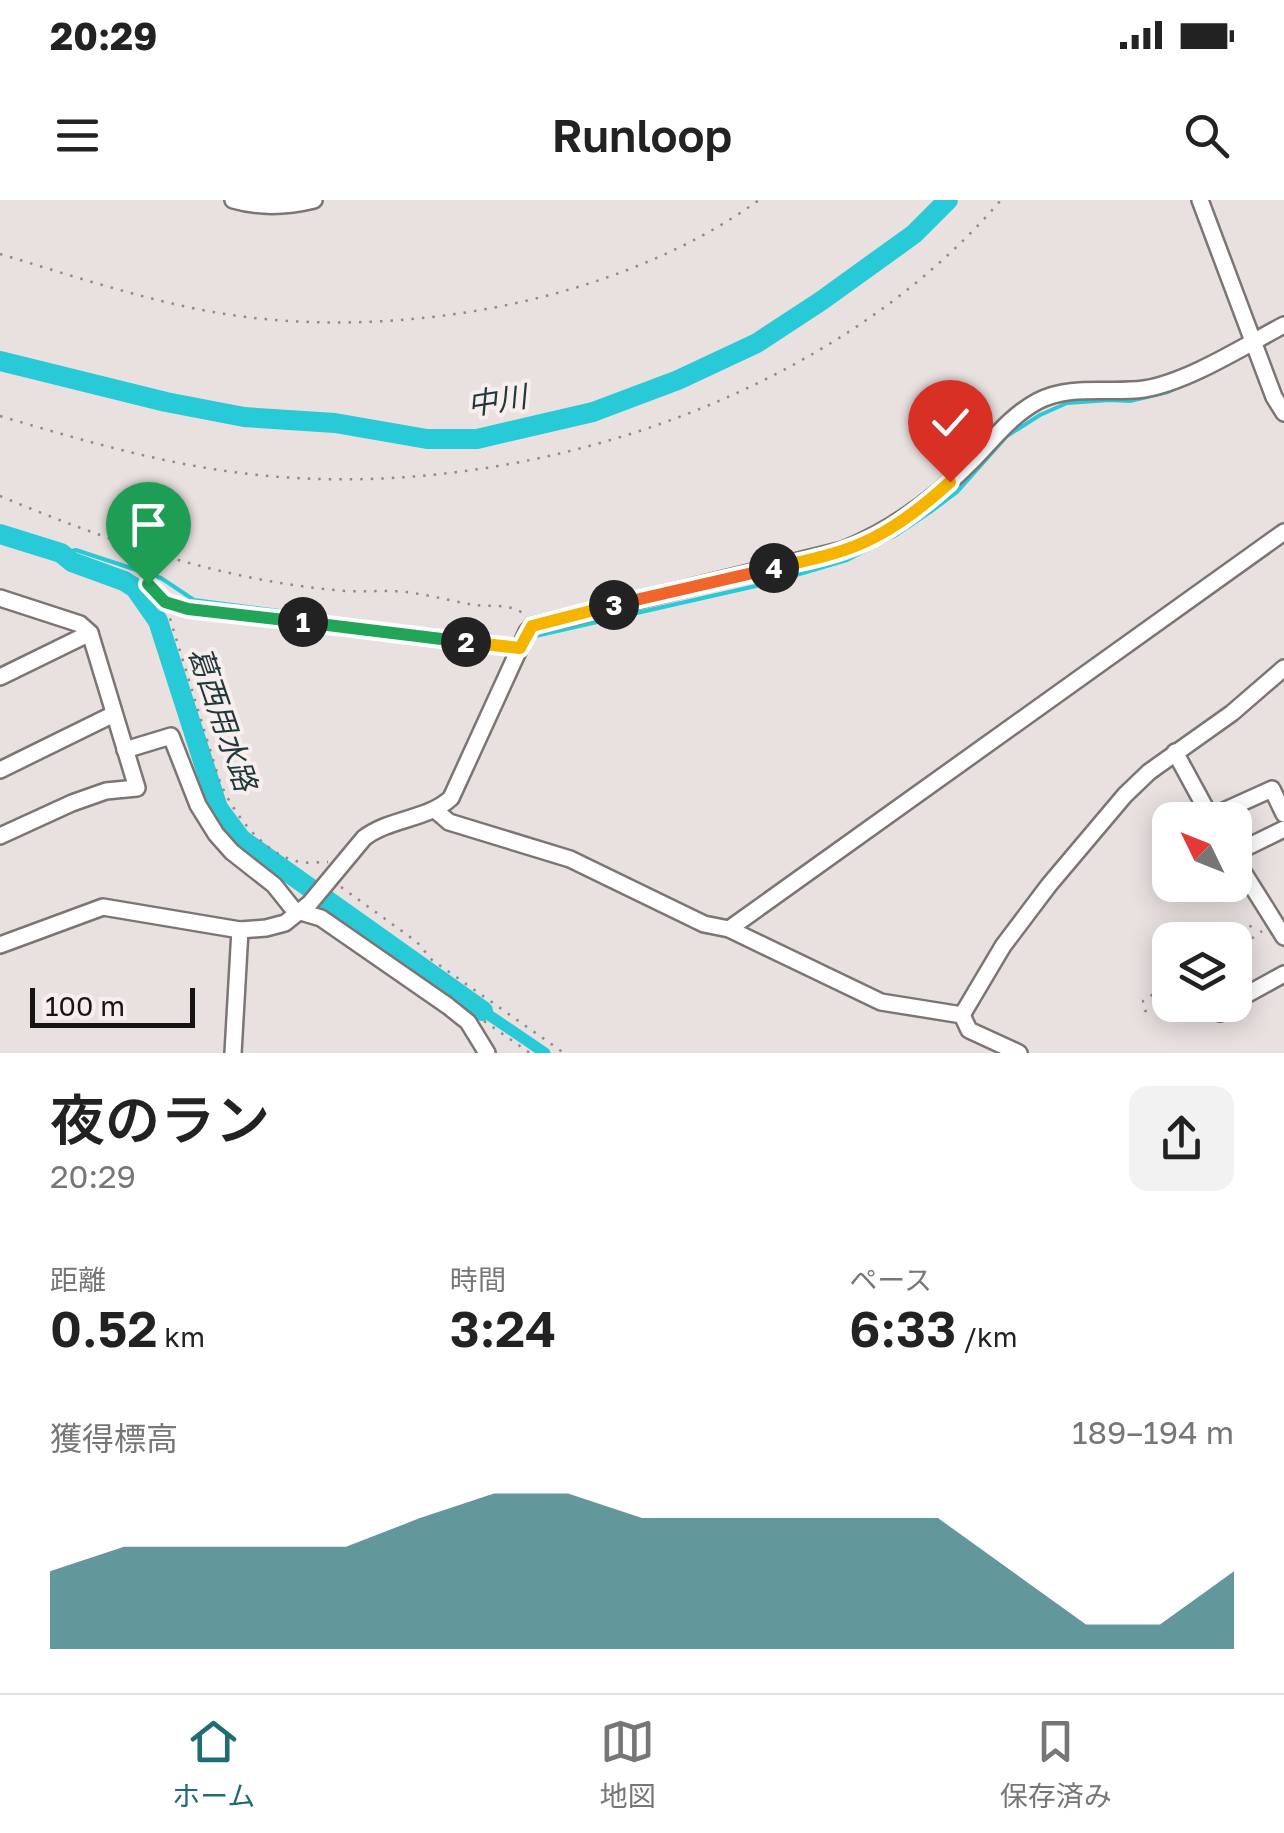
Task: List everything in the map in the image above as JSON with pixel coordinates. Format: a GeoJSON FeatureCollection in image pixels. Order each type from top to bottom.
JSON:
{"type":"FeatureCollection","features":[{"type":"Feature","properties":{"kind":"street"},"geometry":{"type":"LineString","coordinates":[[234,200],[291,206],[314,200]]}},
{"type":"Feature","properties":{"kind":"street"},"geometry":{"type":"LineString","coordinates":[[1200,200],[1282,404]]}},
{"type":"Feature","properties":{"kind":"street"},"geometry":{"type":"LineString","coordinates":[[0,945],[102,907],[240,930],[285,923],[305,908],[374,831],[391,822],[436,810],[451,798],[525,638],[844,550],[874,538],[929,501],[1019,413],[1040,400],[1088,390],[1145,389],[1172,382],[1256,345],[1284,325]]}},
{"type":"Feature","properties":{"kind":"street"},"geometry":{"type":"LineString","coordinates":[[730,929],[1284,532]]}},
{"type":"Feature","properties":{"kind":"street"},"geometry":{"type":"LineString","coordinates":[[0,598],[80,624],[90,633],[137,788],[106,791],[0,836]]}},
{"type":"Feature","properties":{"kind":"street"},"geometry":{"type":"LineString","coordinates":[[0,676],[90,633]]}},
{"type":"Feature","properties":{"kind":"street"},"geometry":{"type":"LineString","coordinates":[[962,1015],[1003,946],[1125,794],[1284,668]]}},
{"type":"Feature","properties":{"kind":"street"},"geometry":{"type":"LineString","coordinates":[[0,770],[114,714]]}},
{"type":"Feature","properties":{"kind":"street"},"geometry":{"type":"LineString","coordinates":[[125,750],[170,736],[198,805],[232,852],[274,885],[287,904],[305,908],[321,918],[448,1006],[468,1022],[487,1053]]}},
{"type":"Feature","properties":{"kind":"street"},"geometry":{"type":"LineString","coordinates":[[1175,752],[1202,802]]}},
{"type":"Feature","properties":{"kind":"street"},"geometry":{"type":"LineString","coordinates":[[1245,802],[1272,789],[1284,814]]}},
{"type":"Feature","properties":{"kind":"street"},"geometry":{"type":"LineString","coordinates":[[436,810],[450,822],[570,859],[704,924],[730,929],[882,1002],[962,1015]]}},
{"type":"Feature","properties":{"kind":"street"},"geometry":{"type":"LineString","coordinates":[[1252,847],[1284,829]]}},
{"type":"Feature","properties":{"kind":"street"},"geometry":{"type":"LineString","coordinates":[[1252,881],[1276,916],[1284,936]]}},
{"type":"Feature","properties":{"kind":"street"},"geometry":{"type":"LineString","coordinates":[[1276,916],[1284,899]]}},
{"type":"Feature","properties":{"kind":"street"},"geometry":{"type":"LineString","coordinates":[[233,1053],[240,930]]}},
{"type":"Feature","properties":{"kind":"street"},"geometry":{"type":"LineString","coordinates":[[1252,992],[1284,974]]}},
{"type":"Feature","properties":{"kind":"street"},"geometry":{"type":"LineString","coordinates":[[962,1015],[968,1030],[1019,1053]]}},
{"type":"Feature","properties":{"kind":"path"},"geometry":{"type":"LineString","coordinates":[[0,254],[213,312],[288,322],[367,323],[433,318],[505,305],[620,272],[680,247],[759,200]]}},
{"type":"Feature","properties":{"kind":"path"},"geometry":{"type":"LineString","coordinates":[[0,416],[130,454],[295,478],[456,474],[527,462],[649,427],[788,368],[894,299],[948,254],[1001,200]]}},
{"type":"Feature","properties":{"kind":"path"},"geometry":{"type":"LineString","coordinates":[[0,496],[132,548],[205,568],[296,585],[405,592],[511,608],[521,611],[525,638],[188,609],[165,602]]}},
{"type":"Feature","properties":{"kind":"path"},"geometry":{"type":"LineString","coordinates":[[148,584],[165,602],[209,750],[232,808],[252,832],[296,861],[326,862],[334,878],[417,942],[432,960],[564,1053]]}},
{"type":"Feature","properties":{"kind":"path"},"geometry":{"type":"LineString","coordinates":[[1252,929],[1276,916]]}},
{"type":"Feature","properties":{"kind":"path"},"geometry":{"type":"LineString","coordinates":[[1252,936],[1276,916]]}},
{"type":"Feature","properties":{"kind":"path"},"geometry":{"type":"LineString","coordinates":[[1152,994],[1142,1000],[1145,1011],[1152,1010]]}},
{"type":"Feature","properties":{"kind":"waterway","name":"中川"},"geometry":{"type":"LineString","coordinates":[[0,361],[244,417],[335,423],[427,439],[477,439],[593,412],[678,380],[757,343],[914,234],[948,200]]}},
{"type":"Feature","properties":{"kind":"waterway"},"geometry":{"type":"LineString","coordinates":[[531,637],[769,583],[847,560],[896,535],[957,492],[1007,436],[1040,415],[1067,403],[1130,401],[1181,386]]}},
{"type":"Feature","properties":{"kind":"waterway","name":"葛西用水路"},"geometry":{"type":"LineString","coordinates":[[0,534],[61,553],[72,562],[135,588],[158,621],[218,808],[241,839],[483,1011]]}},
{"type":"Feature","properties":{"kind":"waterway"},"geometry":{"type":"LineString","coordinates":[[61,553],[76,550],[161,578],[194,600],[516,640]]}},
{"type":"Feature","properties":{"kind":"waterway"},"geometry":{"type":"LineString","coordinates":[[483,1011],[545,1053]]}},
{"type":"Feature","properties":{"kind":"route"},"geometry":{"type":"LineString","coordinates":[[148,584],[165,602],[188,609],[520,648],[535,625],[844,550],[874,538],[950,482]]}}]}
